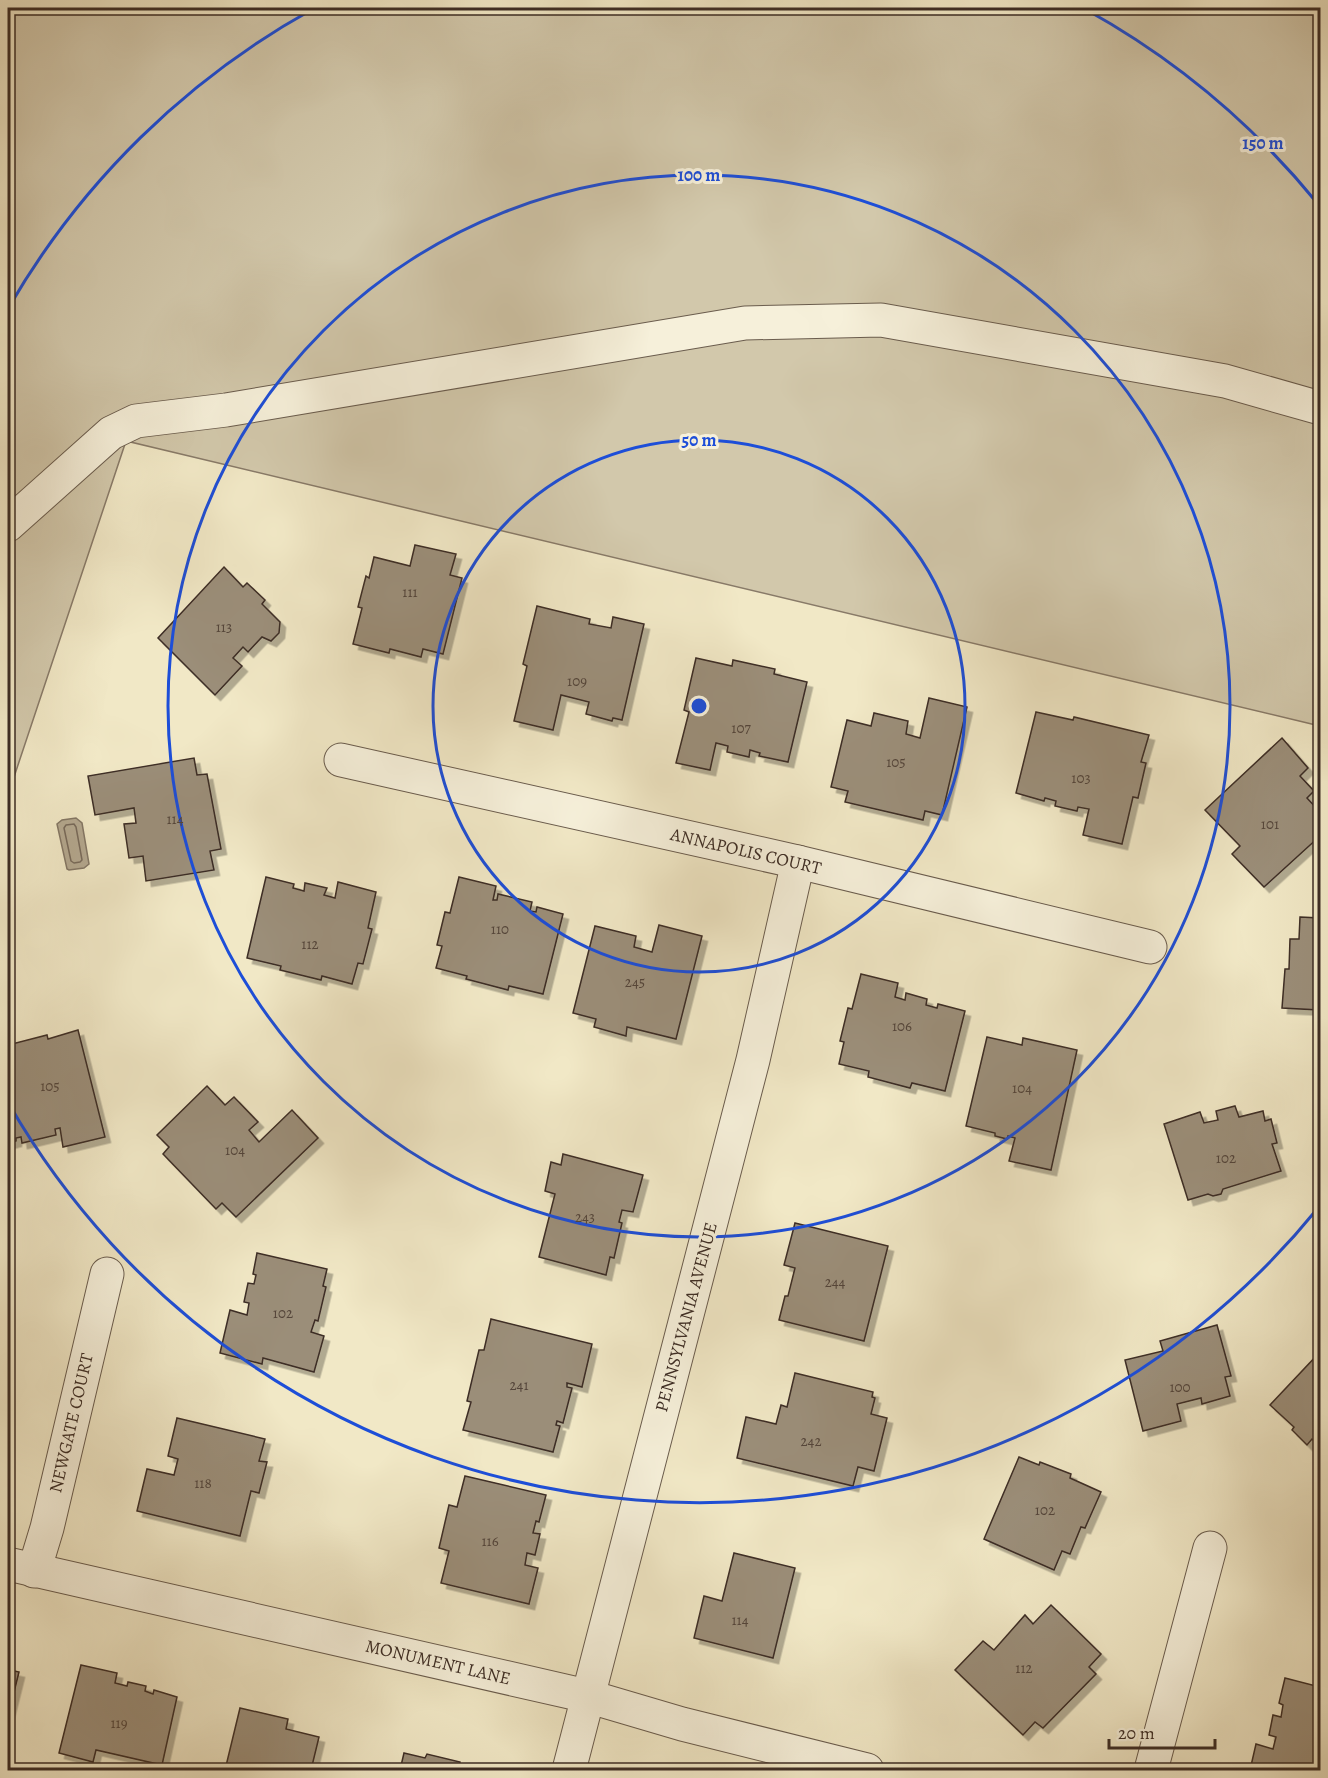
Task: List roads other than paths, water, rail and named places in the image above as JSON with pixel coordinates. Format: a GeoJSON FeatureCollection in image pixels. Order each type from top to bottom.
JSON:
{"type":"FeatureCollection","features":[{"type":"Feature","properties":{"kind":"street"},"geometry":{"type":"LineString","coordinates":[[8,525],[111,433],[136,421],[226,410],[745,323],[881,320],[1225,381],[1320,408]]}},
{"type":"Feature","properties":{"kind":"street","name":"ANNAPOLIS COURT"},"geometry":{"type":"LineString","coordinates":[[341,760],[798,862],[1150,947]]}},
{"type":"Feature","properties":{"kind":"street","name":"PENNSYLVANIA AVENUE"},"geometry":{"type":"LineString","coordinates":[[569,1770],[753,1060],[798,862]]}},
{"type":"Feature","properties":{"kind":"street","name":"NEWGATE COURT"},"geometry":{"type":"LineString","coordinates":[[21,1567],[47,1528],[107,1274]]}},
{"type":"Feature","properties":{"kind":"street"},"geometry":{"type":"LineString","coordinates":[[1151,1770],[1210,1548]]}},
{"type":"Feature","properties":{"kind":"street","name":"MONUMENT LANE"},"geometry":{"type":"LineString","coordinates":[[21,1567],[587,1696],[682,1724],[867,1770]]}},
{"type":"Feature","properties":{"kind":"water"},"geometry":{"type":"Polygon","coordinates":[[[76,818],[82,823],[89,864],[84,868],[69,870],[57,824],[62,820],[76,818]]]}}]}
